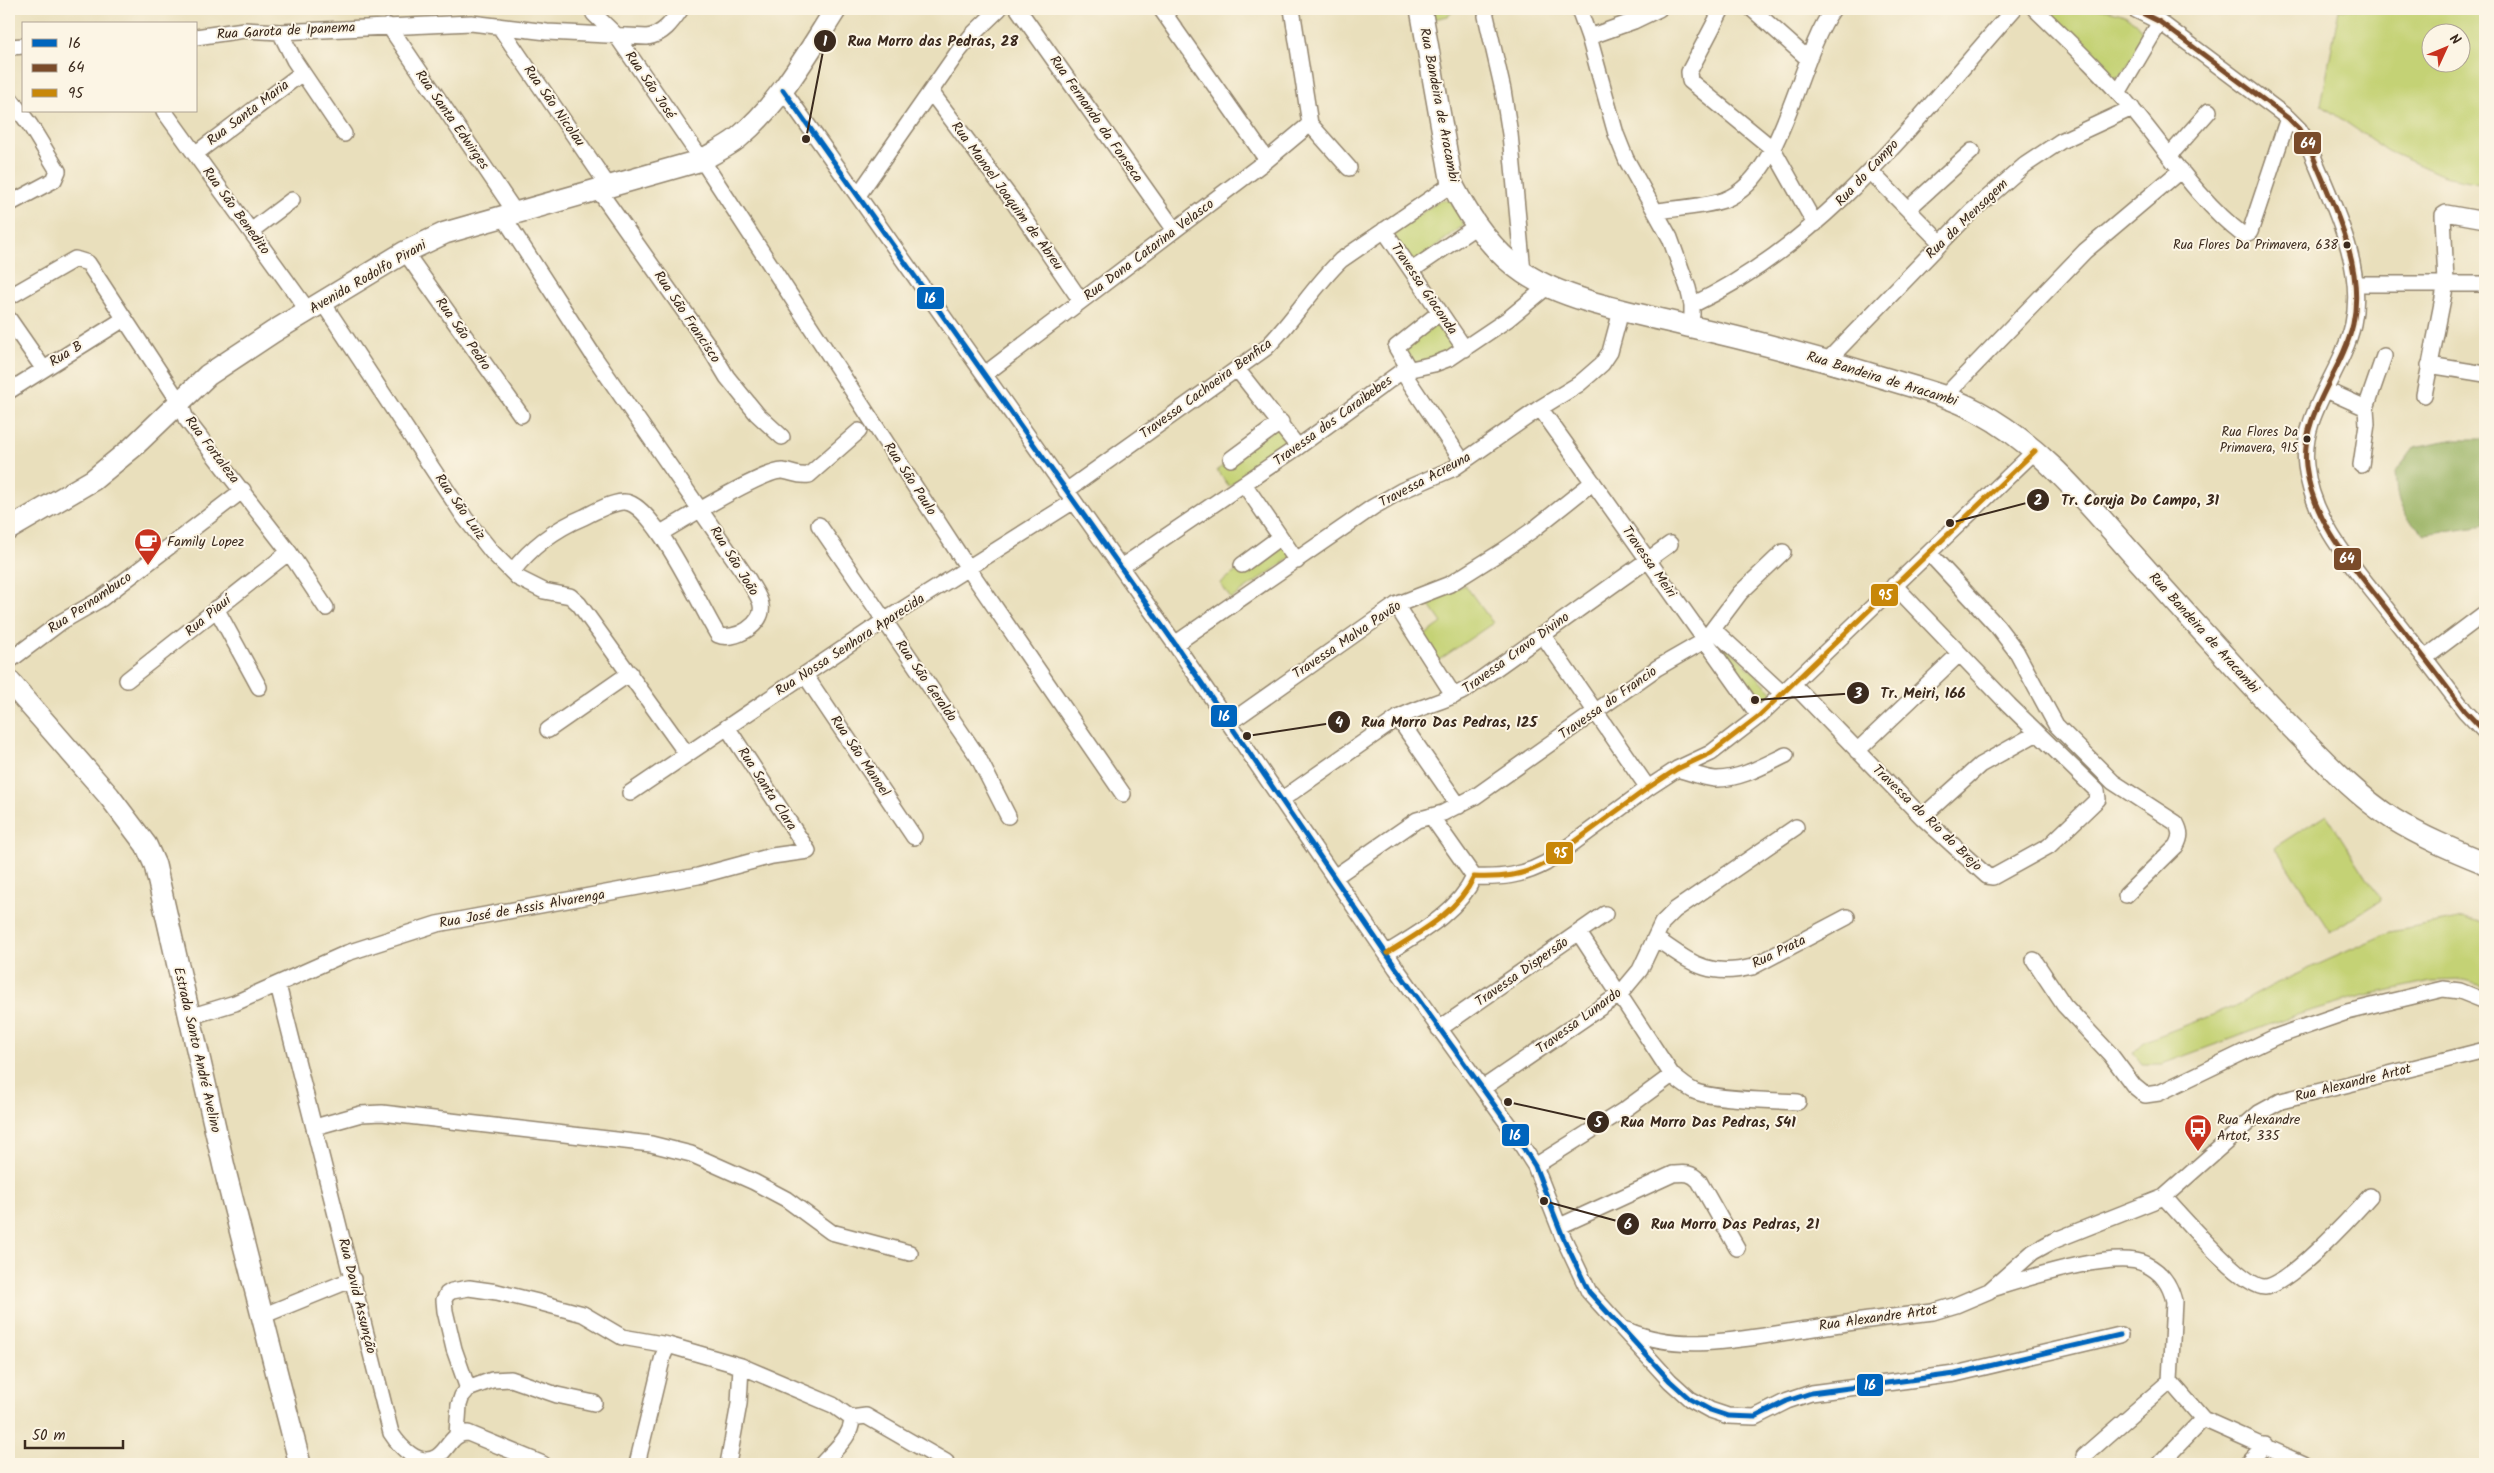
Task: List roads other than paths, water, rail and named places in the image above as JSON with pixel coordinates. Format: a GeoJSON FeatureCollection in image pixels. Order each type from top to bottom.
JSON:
{"type":"FeatureCollection","features":[{"type":"Feature","properties":{"kind":"main road","name":"Avenida Rodolfo Pirani"},"geometry":{"type":"LineString","coordinates":[[9,529],[93,480],[180,403],[208,375],[405,252],[445,233],[702,160],[742,134],[783,90],[836,9]]}},
{"type":"Feature","properties":{"kind":"main road","name":"Rua Bandeira de Aracambi"},"geometry":{"type":"LineString","coordinates":[[1421,9],[1452,184],[1463,205],[1493,245],[1523,272],[1548,286],[1621,311],[1692,326],[1827,361],[1945,396],[1978,412],[2006,429],[2035,451],[2075,489],[2229,663],[2326,763],[2389,816],[2416,833],[2485,862]]}},
{"type":"Feature","properties":{"kind":"main road","name":"Estrada Santo André Avelino"},"geometry":{"type":"LineString","coordinates":[[9,680],[109,796],[146,845],[160,883],[189,1017],[300,1464]]}},
{"type":"Feature","properties":{"kind":"street","name":"Rua Garota de Ipanema"},"geometry":{"type":"LineString","coordinates":[[198,37],[244,30],[280,32],[471,24],[547,32],[653,36],[666,28],[681,9]]}},
{"type":"Feature","properties":{"kind":"street"},"geometry":{"type":"LineString","coordinates":[[859,194],[972,35],[998,9]]}},
{"type":"Feature","properties":{"kind":"street","name":"Rua Fernando da Fonseca"},"geometry":{"type":"LineString","coordinates":[[1018,9],[1174,229]]}},
{"type":"Feature","properties":{"kind":"street"},"geometry":{"type":"LineString","coordinates":[[1161,9],[1267,160]]}},
{"type":"Feature","properties":{"kind":"street"},"geometry":{"type":"LineString","coordinates":[[1292,9],[1310,124],[1349,168]]}},
{"type":"Feature","properties":{"kind":"street"},"geometry":{"type":"LineString","coordinates":[[1579,9],[1589,37],[1619,142],[1626,159],[1657,211],[1670,238],[1692,305],[1692,326]]}},
{"type":"Feature","properties":{"kind":"street"},"geometry":{"type":"LineString","coordinates":[[1589,37],[1634,21],[1659,9]]}},
{"type":"Feature","properties":{"kind":"street"},"geometry":{"type":"LineString","coordinates":[[1722,9],[1688,77],[1694,85],[1773,149],[1815,224]]}},
{"type":"Feature","properties":{"kind":"street"},"geometry":{"type":"LineString","coordinates":[[1752,9],[1807,58]]}},
{"type":"Feature","properties":{"kind":"street"},"geometry":{"type":"LineString","coordinates":[[1657,211],[1725,200],[1744,190],[1756,177],[1773,149],[1807,58],[1833,9]]}},
{"type":"Feature","properties":{"kind":"street","name":"Rua do Campo"},"geometry":{"type":"LineString","coordinates":[[1692,305],[1725,289],[1815,224],[1870,171],[2014,9]]}},
{"type":"Feature","properties":{"kind":"street"},"geometry":{"type":"LineString","coordinates":[[2035,9],[2132,108],[2181,170],[2229,224],[2243,235],[2247,235],[2250,232],[2288,118]]}},
{"type":"Feature","properties":{"kind":"street"},"geometry":{"type":"LineString","coordinates":[[2134,9],[2160,22],[2288,118],[2299,129],[2308,144],[2350,252],[2357,284],[2353,324],[2343,353],[2310,422],[2305,444],[2306,466],[2322,516],[2334,540],[2465,711],[2485,732]]}},
{"type":"Feature","properties":{"kind":"street","name":"Rua São José"},"geometry":{"type":"LineString","coordinates":[[596,11],[616,35],[702,160]]}},
{"type":"Feature","properties":{"kind":"street"},"geometry":{"type":"LineString","coordinates":[[1486,16],[1503,90],[1510,134],[1523,272]]}},
{"type":"Feature","properties":{"kind":"street"},"geometry":{"type":"LineString","coordinates":[[2118,93],[2160,22]]}},
{"type":"Feature","properties":{"kind":"street","name":"Rua Santa Edwirges"},"geometry":{"type":"LineString","coordinates":[[389,26],[509,214]]}},
{"type":"Feature","properties":{"kind":"street","name":"Rua São Nicolau"},"geometry":{"type":"LineString","coordinates":[[498,26],[604,189]]}},
{"type":"Feature","properties":{"kind":"street"},"geometry":{"type":"LineString","coordinates":[[280,32],[302,73],[344,134]]}},
{"type":"Feature","properties":{"kind":"street"},"geometry":{"type":"LineString","coordinates":[[9,47],[22,46]]}},
{"type":"Feature","properties":{"kind":"street","name":"Rua Santa Maria"},"geometry":{"type":"LineString","coordinates":[[195,154],[302,73]]}},
{"type":"Feature","properties":{"kind":"street"},"geometry":{"type":"LineString","coordinates":[[783,90],[859,194],[1121,567],[1281,800],[1336,876],[1439,1030],[1483,1088],[1535,1166],[1590,1292],[1625,1330],[1648,1359],[1690,1399],[1710,1410],[1728,1416],[1740,1418],[1755,1417],[1787,1401],[1811,1393],[1955,1374],[2120,1335]]}},
{"type":"Feature","properties":{"kind":"street","name":"Rua Manoel Joaquim de Abreu"},"geometry":{"type":"LineString","coordinates":[[931,92],[1012,200],[1081,301]]}},
{"type":"Feature","properties":{"kind":"street"},"geometry":{"type":"LineString","coordinates":[[9,97],[30,125],[58,171],[54,180],[9,204]]}},
{"type":"Feature","properties":{"kind":"street","name":"Rua da Mensagem"},"geometry":{"type":"LineString","coordinates":[[1827,361],[1940,243],[2037,155],[2061,141],[2132,108]]}},
{"type":"Feature","properties":{"kind":"street"},"geometry":{"type":"LineString","coordinates":[[2169,156],[2209,111]]}},
{"type":"Feature","properties":{"kind":"street","name":"Rua São Benedito"},"geometry":{"type":"LineString","coordinates":[[165,112],[251,231],[316,307]]}},
{"type":"Feature","properties":{"kind":"street","name":"Rua Dona Catarina Velasco"},"geometry":{"type":"LineString","coordinates":[[985,374],[1267,160],[1310,124]]}},
{"type":"Feature","properties":{"kind":"street"},"geometry":{"type":"LineString","coordinates":[[1908,209],[1972,151]]}},
{"type":"Feature","properties":{"kind":"street","name":"Rua São Paulo"},"geometry":{"type":"LineString","coordinates":[[702,160],[968,568],[1123,794]]}},
{"type":"Feature","properties":{"kind":"street"},"geometry":{"type":"LineString","coordinates":[[1945,396],[2085,251],[2181,170]]}},
{"type":"Feature","properties":{"kind":"street"},"geometry":{"type":"LineString","coordinates":[[1870,171],[1940,243]]}},
{"type":"Feature","properties":{"kind":"street","name":"Travessa Cachoeira Benfica"},"geometry":{"type":"LineString","coordinates":[[1070,496],[1266,348],[1328,272],[1384,230],[1452,184]]}},
{"type":"Feature","properties":{"kind":"street","name":"Rua São Francisco"},"geometry":{"type":"LineString","coordinates":[[604,189],[736,390],[782,437]]}},
{"type":"Feature","properties":{"kind":"street"},"geometry":{"type":"LineString","coordinates":[[251,231],[292,200]]}},
{"type":"Feature","properties":{"kind":"street","name":"Rua São João"},"geometry":{"type":"LineString","coordinates":[[509,214],[595,358],[748,579],[761,605],[759,617],[750,627],[736,636],[723,638],[718,636],[661,533],[636,505],[624,501],[564,525],[537,544],[512,572]]}},
{"type":"Feature","properties":{"kind":"street"},"geometry":{"type":"LineString","coordinates":[[2424,395],[2446,283],[2444,214],[2485,220]]}},
{"type":"Feature","properties":{"kind":"street"},"geometry":{"type":"LineString","coordinates":[[1412,270],[1478,225]]}},
{"type":"Feature","properties":{"kind":"street","name":"Travessa Gioconda"},"geometry":{"type":"LineString","coordinates":[[1384,230],[1465,349]]}},
{"type":"Feature","properties":{"kind":"street","name":"Rua São Pedro"},"geometry":{"type":"LineString","coordinates":[[405,252],[520,415]]}},
{"type":"Feature","properties":{"kind":"street","name":"Rua Fortaleza"},"geometry":{"type":"LineString","coordinates":[[9,297],[75,259],[88,263],[180,403],[186,419],[243,490],[289,552],[326,608]]}},
{"type":"Feature","properties":{"kind":"street"},"geometry":{"type":"LineString","coordinates":[[2357,284],[2485,284]]}},
{"type":"Feature","properties":{"kind":"street","name":"Travessa dos Caraibebes"},"geometry":{"type":"LineString","coordinates":[[1121,567],[1298,447],[1406,370],[1434,364],[1465,349],[1548,286]]}},
{"type":"Feature","properties":{"kind":"street","name":"Rua São Luiz"},"geometry":{"type":"LineString","coordinates":[[316,307],[465,518],[492,552],[512,572],[532,586],[570,596],[575,600],[630,673],[686,753]]}},
{"type":"Feature","properties":{"kind":"street","name":"Travessa Acreuna"},"geometry":{"type":"LineString","coordinates":[[1175,644],[1394,495],[1463,462],[1540,408],[1579,384],[1602,364],[1610,352],[1621,311]]}},
{"type":"Feature","properties":{"kind":"street"},"geometry":{"type":"LineString","coordinates":[[1440,312],[1396,347],[1406,370],[1463,462]]}},
{"type":"Feature","properties":{"kind":"street"},"geometry":{"type":"LineString","coordinates":[[9,319],[43,368]]}},
{"type":"Feature","properties":{"kind":"street","name":"Rua B"},"geometry":{"type":"LineString","coordinates":[[9,391],[124,319]]}},
{"type":"Feature","properties":{"kind":"street"},"geometry":{"type":"LineString","coordinates":[[2361,465],[2368,424],[2366,408],[2384,356]]}},
{"type":"Feature","properties":{"kind":"street"},"geometry":{"type":"LineString","coordinates":[[2429,365],[2485,374]]}},
{"type":"Feature","properties":{"kind":"street"},"geometry":{"type":"LineString","coordinates":[[1238,369],[1281,422],[1298,447]]}},
{"type":"Feature","properties":{"kind":"street"},"geometry":{"type":"LineString","coordinates":[[2326,390],[2366,408]]}},
{"type":"Feature","properties":{"kind":"street","name":"Travessa Meiri"},"geometry":{"type":"LineString","coordinates":[[1540,408],[1647,559],[1709,636],[1759,716]]}},
{"type":"Feature","properties":{"kind":"street"},"geometry":{"type":"LineString","coordinates":[[1231,459],[1281,422]]}},
{"type":"Feature","properties":{"kind":"street"},"geometry":{"type":"LineString","coordinates":[[661,533],[756,480],[782,471],[802,477],[809,475],[859,431]]}},
{"type":"Feature","properties":{"kind":"street"},"geometry":{"type":"LineString","coordinates":[[1474,876],[1515,876],[1531,872],[1648,788],[1677,769],[1711,753],[1759,716],[1788,689],[2035,451]]}},
{"type":"Feature","properties":{"kind":"street","name":"Travessa Malva Pavão"},"geometry":{"type":"LineString","coordinates":[[1229,723],[1396,605],[1450,584],[1534,529],[1593,482]]}},
{"type":"Feature","properties":{"kind":"street"},"geometry":{"type":"LineString","coordinates":[[1244,484],[1296,561]]}},
{"type":"Feature","properties":{"kind":"street","name":"Rua Pernambuco"},"geometry":{"type":"LineString","coordinates":[[9,661],[61,622],[101,599],[243,490]]}},
{"type":"Feature","properties":{"kind":"street","name":"Rua Nossa Senhora Aparecida"},"geometry":{"type":"LineString","coordinates":[[630,793],[686,753],[884,621],[968,568],[1070,496]]}},
{"type":"Feature","properties":{"kind":"street","name":"Rua São Geraldo"},"geometry":{"type":"LineString","coordinates":[[819,525],[978,757],[1008,816]]}},
{"type":"Feature","properties":{"kind":"street"},"geometry":{"type":"LineString","coordinates":[[1242,565],[1280,537]]}},
{"type":"Feature","properties":{"kind":"street","name":"Travessa Cravo Divino"},"geometry":{"type":"LineString","coordinates":[[1281,800],[1398,718],[1411,711],[1454,696],[1492,672],[1542,634],[1670,544]]}},
{"type":"Feature","properties":{"kind":"street","name":"Rua Piauí"},"geometry":{"type":"LineString","coordinates":[[127,680],[289,552]]}},
{"type":"Feature","properties":{"kind":"street"},"geometry":{"type":"LineString","coordinates":[[1709,636],[1740,593],[1783,552]]}},
{"type":"Feature","properties":{"kind":"street"},"geometry":{"type":"LineString","coordinates":[[1929,553],[1996,626],[2016,651],[2056,725],[2113,782],[2169,818],[2180,831],[2180,839],[2176,846],[2126,895]]}},
{"type":"Feature","properties":{"kind":"street","name":"Travessa do Rio do Brejo"},"geometry":{"type":"LineString","coordinates":[[1709,636],[1788,689],[1857,750],[1922,817],[1990,878],[2049,846],[2099,796],[2097,791],[1959,654],[1894,585]]}},
{"type":"Feature","properties":{"kind":"street"},"geometry":{"type":"LineString","coordinates":[[1396,605],[1454,696]]}},
{"type":"Feature","properties":{"kind":"street"},"geometry":{"type":"LineString","coordinates":[[216,608],[258,687]]}},
{"type":"Feature","properties":{"kind":"street"},"geometry":{"type":"LineString","coordinates":[[2425,658],[2485,613]]}},
{"type":"Feature","properties":{"kind":"street"},"geometry":{"type":"LineString","coordinates":[[1542,634],[1648,788]]}},
{"type":"Feature","properties":{"kind":"street","name":"Travessa do Francio"},"geometry":{"type":"LineString","coordinates":[[1336,876],[1417,820],[1459,806],[1666,662],[1709,636]]}},
{"type":"Feature","properties":{"kind":"street"},"geometry":{"type":"LineString","coordinates":[[1857,750],[1959,654]]}},
{"type":"Feature","properties":{"kind":"street"},"geometry":{"type":"LineString","coordinates":[[548,730],[630,673]]}},
{"type":"Feature","properties":{"kind":"street","name":"Rua São Manoel"},"geometry":{"type":"LineString","coordinates":[[805,675],[914,837]]}},
{"type":"Feature","properties":{"kind":"street"},"geometry":{"type":"LineString","coordinates":[[1398,718],[1459,806]]}},
{"type":"Feature","properties":{"kind":"street"},"geometry":{"type":"LineString","coordinates":[[1922,817],[1980,765],[2040,736],[2056,725]]}},
{"type":"Feature","properties":{"kind":"street","name":"Rua Santa Clara"},"geometry":{"type":"LineString","coordinates":[[727,727],[808,851]]}},
{"type":"Feature","properties":{"kind":"street"},"geometry":{"type":"LineString","coordinates":[[1677,769],[1714,779],[1727,778],[1738,776],[1786,755]]}},
{"type":"Feature","properties":{"kind":"street"},"geometry":{"type":"LineString","coordinates":[[1431,816],[1474,876]]}},
{"type":"Feature","properties":{"kind":"street","name":"Travessa Lunardo"},"geometry":{"type":"LineString","coordinates":[[1483,1088],[1620,994],[1640,970],[1662,923],[1675,910],[1796,827]]}},
{"type":"Feature","properties":{"kind":"street","name":"Rua José de Assis Alvarenga"},"geometry":{"type":"LineString","coordinates":[[189,1017],[235,1004],[347,953],[437,924],[689,878],[772,856],[808,851]]}},
{"type":"Feature","properties":{"kind":"street"},"geometry":{"type":"LineString","coordinates":[[1387,953],[1435,921],[1465,893],[1474,876]]}},
{"type":"Feature","properties":{"kind":"street","name":"Travessa Dispersão"},"geometry":{"type":"LineString","coordinates":[[1439,1030],[1605,914]]}},
{"type":"Feature","properties":{"kind":"street","name":"Rua Prata"},"geometry":{"type":"LineString","coordinates":[[1655,938],[1697,966],[1716,971],[1735,971],[1752,967],[1847,917]]}},
{"type":"Feature","properties":{"kind":"street"},"geometry":{"type":"LineString","coordinates":[[1579,933],[1672,1075],[1695,1092],[1798,1102]]}},
{"type":"Feature","properties":{"kind":"street"},"geometry":{"type":"LineString","coordinates":[[2034,960],[2064,1005],[2110,1054],[2134,1086],[2145,1095],[2159,1093],[2275,1037],[2347,1012],[2443,989],[2460,991],[2485,1002]]}},
{"type":"Feature","properties":{"kind":"street","name":"Rua David Assunção"},"geometry":{"type":"LineString","coordinates":[[278,985],[353,1278],[387,1420],[397,1443],[415,1457],[430,1459],[437,1457],[457,1435]]}},
{"type":"Feature","properties":{"kind":"street","name":"Rua Alexandre Artot"},"geometry":{"type":"LineString","coordinates":[[1625,1330],[1645,1338],[1679,1344],[1717,1342],[1933,1312],[1989,1291],[2033,1252],[2054,1241],[2164,1197],[2258,1113],[2281,1101],[2485,1050]]}},
{"type":"Feature","properties":{"kind":"street"},"geometry":{"type":"LineString","coordinates":[[1535,1166],[1626,1108],[1672,1075]]}},
{"type":"Feature","properties":{"kind":"street"},"geometry":{"type":"LineString","coordinates":[[315,1127],[361,1114],[382,1113],[651,1144],[691,1154],[754,1182],[786,1199],[831,1232],[910,1253]]}},
{"type":"Feature","properties":{"kind":"street"},"geometry":{"type":"LineString","coordinates":[[1560,1226],[1673,1174],[1685,1173],[1693,1174],[1699,1181],[1737,1248]]}},
{"type":"Feature","properties":{"kind":"street"},"geometry":{"type":"LineString","coordinates":[[2164,1197],[2214,1250],[2255,1284],[2265,1287],[2286,1277],[2344,1224],[2370,1196]]}},
{"type":"Feature","properties":{"kind":"street"},"geometry":{"type":"LineString","coordinates":[[1989,1291],[2064,1268],[2124,1260],[2144,1263],[2161,1273],[2171,1288],[2174,1301],[2170,1381],[2203,1420],[2265,1445],[2304,1464]]}},
{"type":"Feature","properties":{"kind":"street"},"geometry":{"type":"LineString","coordinates":[[262,1316],[353,1278]]}},
{"type":"Feature","properties":{"kind":"street"},"geometry":{"type":"LineString","coordinates":[[468,1389],[454,1349],[444,1300],[447,1294],[452,1291],[469,1288],[497,1292],[583,1314],[622,1336],[668,1345],[741,1366],[833,1405],[851,1418],[866,1416],[947,1463]]}},
{"type":"Feature","properties":{"kind":"street"},"geometry":{"type":"LineString","coordinates":[[637,1464],[663,1356],[668,1345]]}},
{"type":"Feature","properties":{"kind":"street"},"geometry":{"type":"LineString","coordinates":[[728,1464],[739,1404],[741,1366]]}},
{"type":"Feature","properties":{"kind":"street"},"geometry":{"type":"LineString","coordinates":[[543,1464],[468,1433],[457,1435],[458,1405],[468,1389],[492,1380],[511,1378],[557,1395],[594,1403]]}},
{"type":"Feature","properties":{"kind":"street"},"geometry":{"type":"LineString","coordinates":[[2084,1456],[2170,1381]]}},
{"type":"Feature","properties":{"kind":"street"},"geometry":{"type":"LineString","coordinates":[[822,1464],[848,1434],[852,1424],[851,1418]]}},
{"type":"Feature","properties":{"kind":"street"},"geometry":{"type":"LineString","coordinates":[[2160,1464],[2203,1420]]}},
{"type":"Feature","properties":{"kind":"street"},"geometry":{"type":"LineString","coordinates":[[2247,1464],[2265,1445]]}},
{"type":"Feature","properties":{"kind":"place","name":"Rua Morro das Pedras, 28"},"geometry":{"type":"Point","coordinates":[806,139]}},
{"type":"Feature","properties":{"kind":"place","name":"Rua Flores Da Primavera, 638"},"geometry":{"type":"Point","coordinates":[2347,245]}},
{"type":"Feature","properties":{"kind":"place","name":"Rua Flores Da Primavera, 915"},"geometry":{"type":"Point","coordinates":[2307,439]}},
{"type":"Feature","properties":{"kind":"place","name":"Tr. Coruja Do Campo, 31"},"geometry":{"type":"Point","coordinates":[1950,523]}},
{"type":"Feature","properties":{"kind":"place","name":"Family Lopez"},"geometry":{"type":"Point","coordinates":[148,566]}},
{"type":"Feature","properties":{"kind":"place","name":"Tr. Meiri, 166"},"geometry":{"type":"Point","coordinates":[1755,700]}},
{"type":"Feature","properties":{"kind":"place","name":"Rua Morro Das Pedras, 125"},"geometry":{"type":"Point","coordinates":[1247,736]}},
{"type":"Feature","properties":{"kind":"place","name":"Rua Morro Das Pedras, 541"},"geometry":{"type":"Point","coordinates":[1508,1102]}},
{"type":"Feature","properties":{"kind":"place","name":"Rua Alexandre Artot, 335"},"geometry":{"type":"Point","coordinates":[2198,1152]}},
{"type":"Feature","properties":{"kind":"place","name":"Rua Morro Das Pedras, 21"},"geometry":{"type":"Point","coordinates":[1544,1201]}}]}
